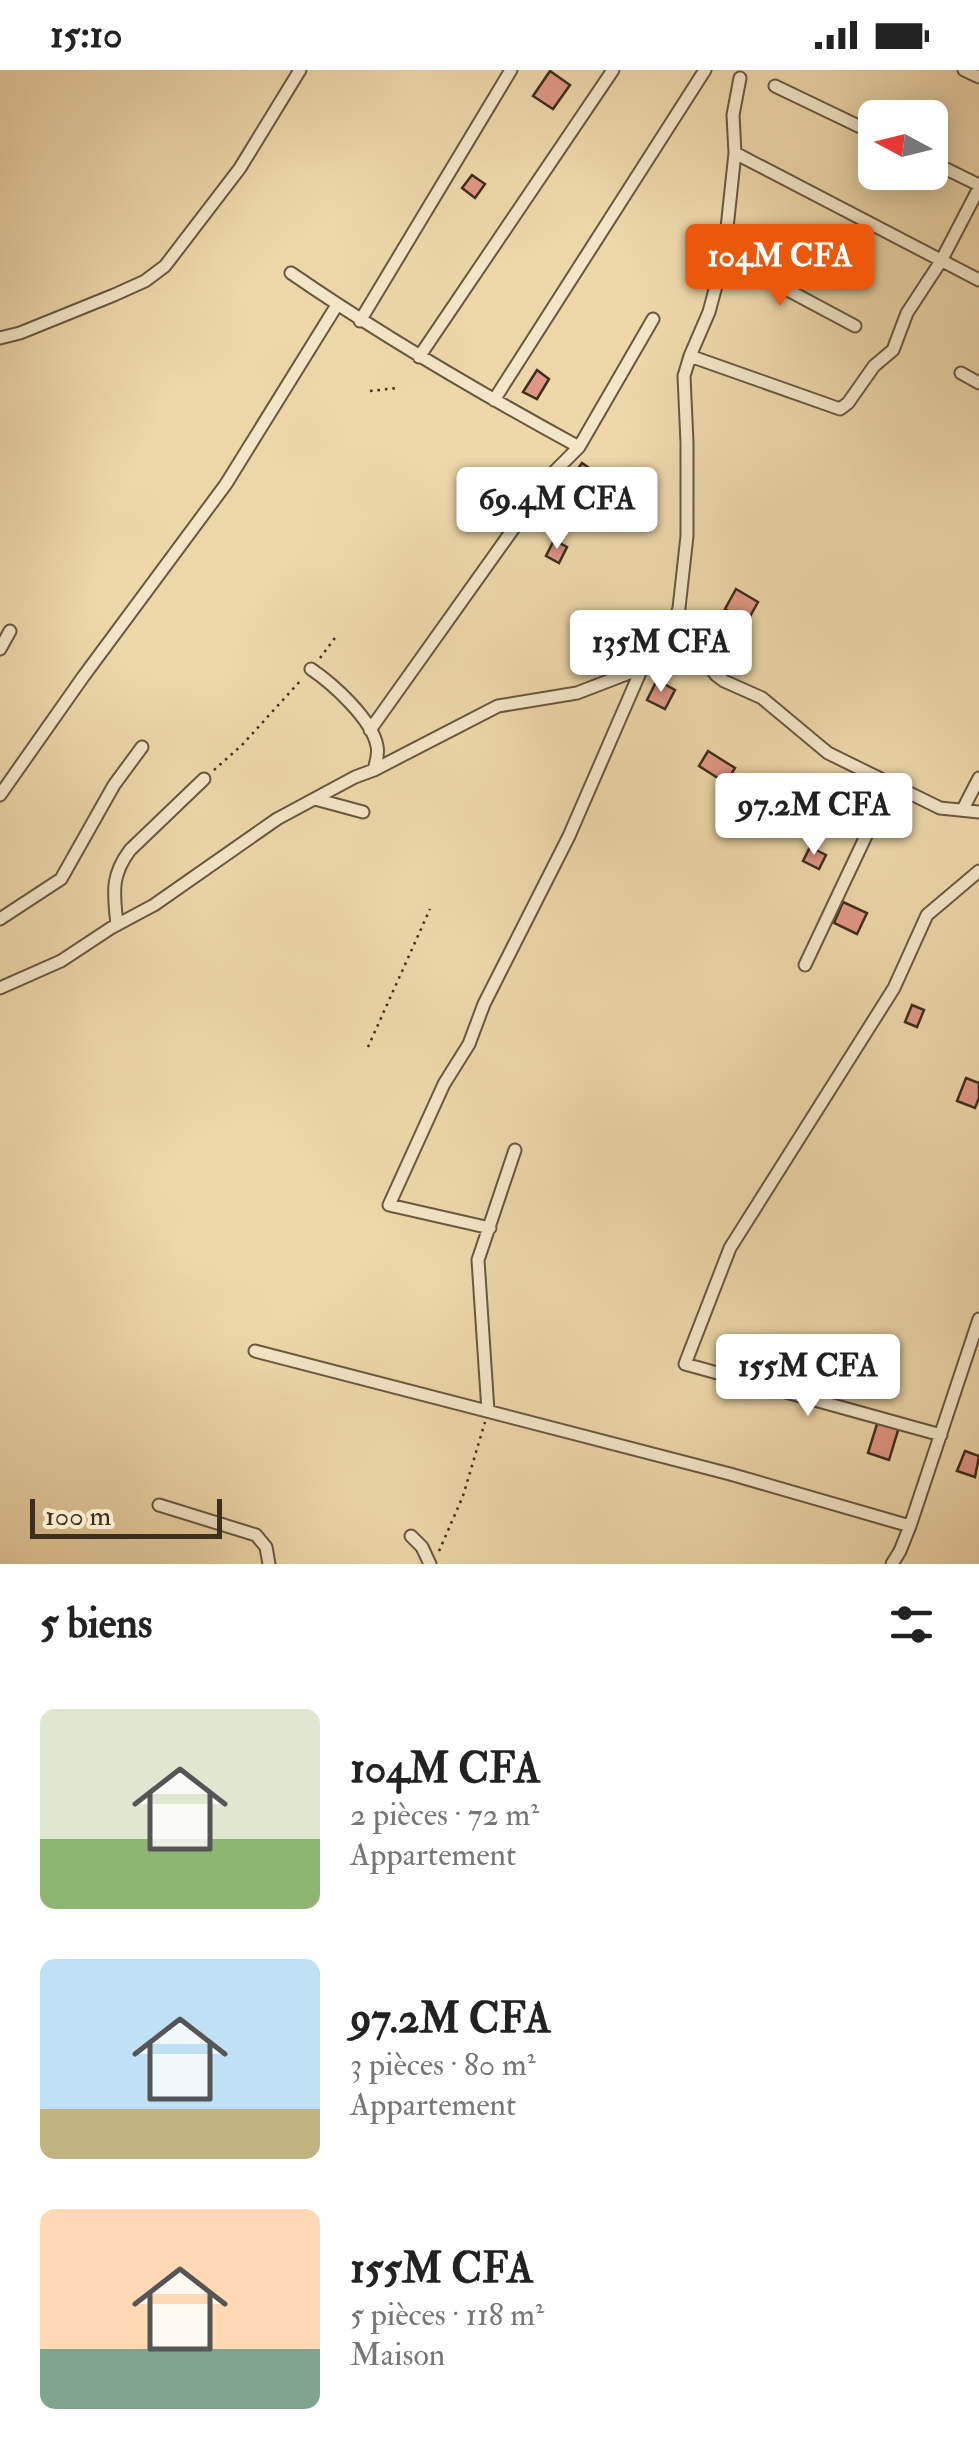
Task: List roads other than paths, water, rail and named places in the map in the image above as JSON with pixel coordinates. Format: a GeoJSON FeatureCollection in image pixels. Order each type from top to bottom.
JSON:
{"type":"FeatureCollection","features":[{"type":"Feature","properties":{"kind":"street"},"geometry":{"type":"LineString","coordinates":[[0,338],[114,295],[165,266],[240,168],[300,70]]}},
{"type":"Feature","properties":{"kind":"street"},"geometry":{"type":"LineString","coordinates":[[360,321],[511,70]]}},
{"type":"Feature","properties":{"kind":"street"},"geometry":{"type":"LineString","coordinates":[[418,356],[613,70]]}},
{"type":"Feature","properties":{"kind":"street"},"geometry":{"type":"LineString","coordinates":[[494,400],[705,70]]}},
{"type":"Feature","properties":{"kind":"street"},"geometry":{"type":"LineString","coordinates":[[964,70],[979,77]]}},
{"type":"Feature","properties":{"kind":"street"},"geometry":{"type":"LineString","coordinates":[[2,990],[61,962],[154,905],[278,820],[355,777],[498,706],[578,692],[642,668],[662,652],[673,628],[688,536],[684,376],[709,312],[724,256],[735,153],[733,115],[740,78]]}},
{"type":"Feature","properties":{"kind":"street"},"geometry":{"type":"LineString","coordinates":[[775,86],[858,126]]}},
{"type":"Feature","properties":{"kind":"street"},"geometry":{"type":"LineString","coordinates":[[735,153],[979,280]]}},
{"type":"Feature","properties":{"kind":"street"},"geometry":{"type":"LineString","coordinates":[[690,356],[840,409],[874,366],[893,350],[907,312],[942,261],[979,186],[948,170]]}},
{"type":"Feature","properties":{"kind":"street"},"geometry":{"type":"LineString","coordinates":[[724,256],[855,326]]}},
{"type":"Feature","properties":{"kind":"street"},"geometry":{"type":"LineString","coordinates":[[292,272],[360,321],[579,446]]}},
{"type":"Feature","properties":{"kind":"street"},"geometry":{"type":"LineString","coordinates":[[0,795],[226,484],[337,304]]}},
{"type":"Feature","properties":{"kind":"street"},"geometry":{"type":"LineString","coordinates":[[370,730],[554,473],[579,446],[652,319]]}},
{"type":"Feature","properties":{"kind":"street"},"geometry":{"type":"LineString","coordinates":[[961,373],[979,382]]}},
{"type":"Feature","properties":{"kind":"street"},"geometry":{"type":"LineString","coordinates":[[673,628],[724,682],[762,698],[828,752],[940,808],[979,812]]}},
{"type":"Feature","properties":{"kind":"street"},"geometry":{"type":"LineString","coordinates":[[0,649],[10,631]]}},
{"type":"Feature","properties":{"kind":"street"},"geometry":{"type":"LineString","coordinates":[[490,1228],[389,1205],[444,1084],[469,1044],[484,1004],[570,836],[642,668]]}},
{"type":"Feature","properties":{"kind":"street"},"geometry":{"type":"LineString","coordinates":[[310,669],[339,691],[370,730],[378,751],[374,770]]}},
{"type":"Feature","properties":{"kind":"street"},"geometry":{"type":"LineString","coordinates":[[0,919],[61,879],[114,785],[142,747]]}},
{"type":"Feature","properties":{"kind":"street"},"geometry":{"type":"LineString","coordinates":[[963,809],[979,778]]}},
{"type":"Feature","properties":{"kind":"street"},"geometry":{"type":"LineString","coordinates":[[116,925],[113,886],[120,863],[204,779]]}},
{"type":"Feature","properties":{"kind":"street"},"geometry":{"type":"LineString","coordinates":[[804,965],[891,784]]}},
{"type":"Feature","properties":{"kind":"street"},"geometry":{"type":"LineString","coordinates":[[314,799],[364,812]]}},
{"type":"Feature","properties":{"kind":"street"},"geometry":{"type":"LineString","coordinates":[[941,1435],[685,1364],[730,1248],[894,988],[927,915],[979,871]]}},
{"type":"Feature","properties":{"kind":"street"},"geometry":{"type":"LineString","coordinates":[[488,1411],[478,1260],[515,1150]]}},
{"type":"Feature","properties":{"kind":"street"},"geometry":{"type":"LineString","coordinates":[[892,1564],[910,1526],[979,1319]]}},
{"type":"Feature","properties":{"kind":"street"},"geometry":{"type":"LineString","coordinates":[[254,1351],[730,1474],[910,1526]]}},
{"type":"Feature","properties":{"kind":"street"},"geometry":{"type":"LineString","coordinates":[[159,1505],[256,1534],[266,1547],[269,1564]]}},
{"type":"Feature","properties":{"kind":"street"},"geometry":{"type":"LineString","coordinates":[[412,1536],[432,1564]]}}]}
